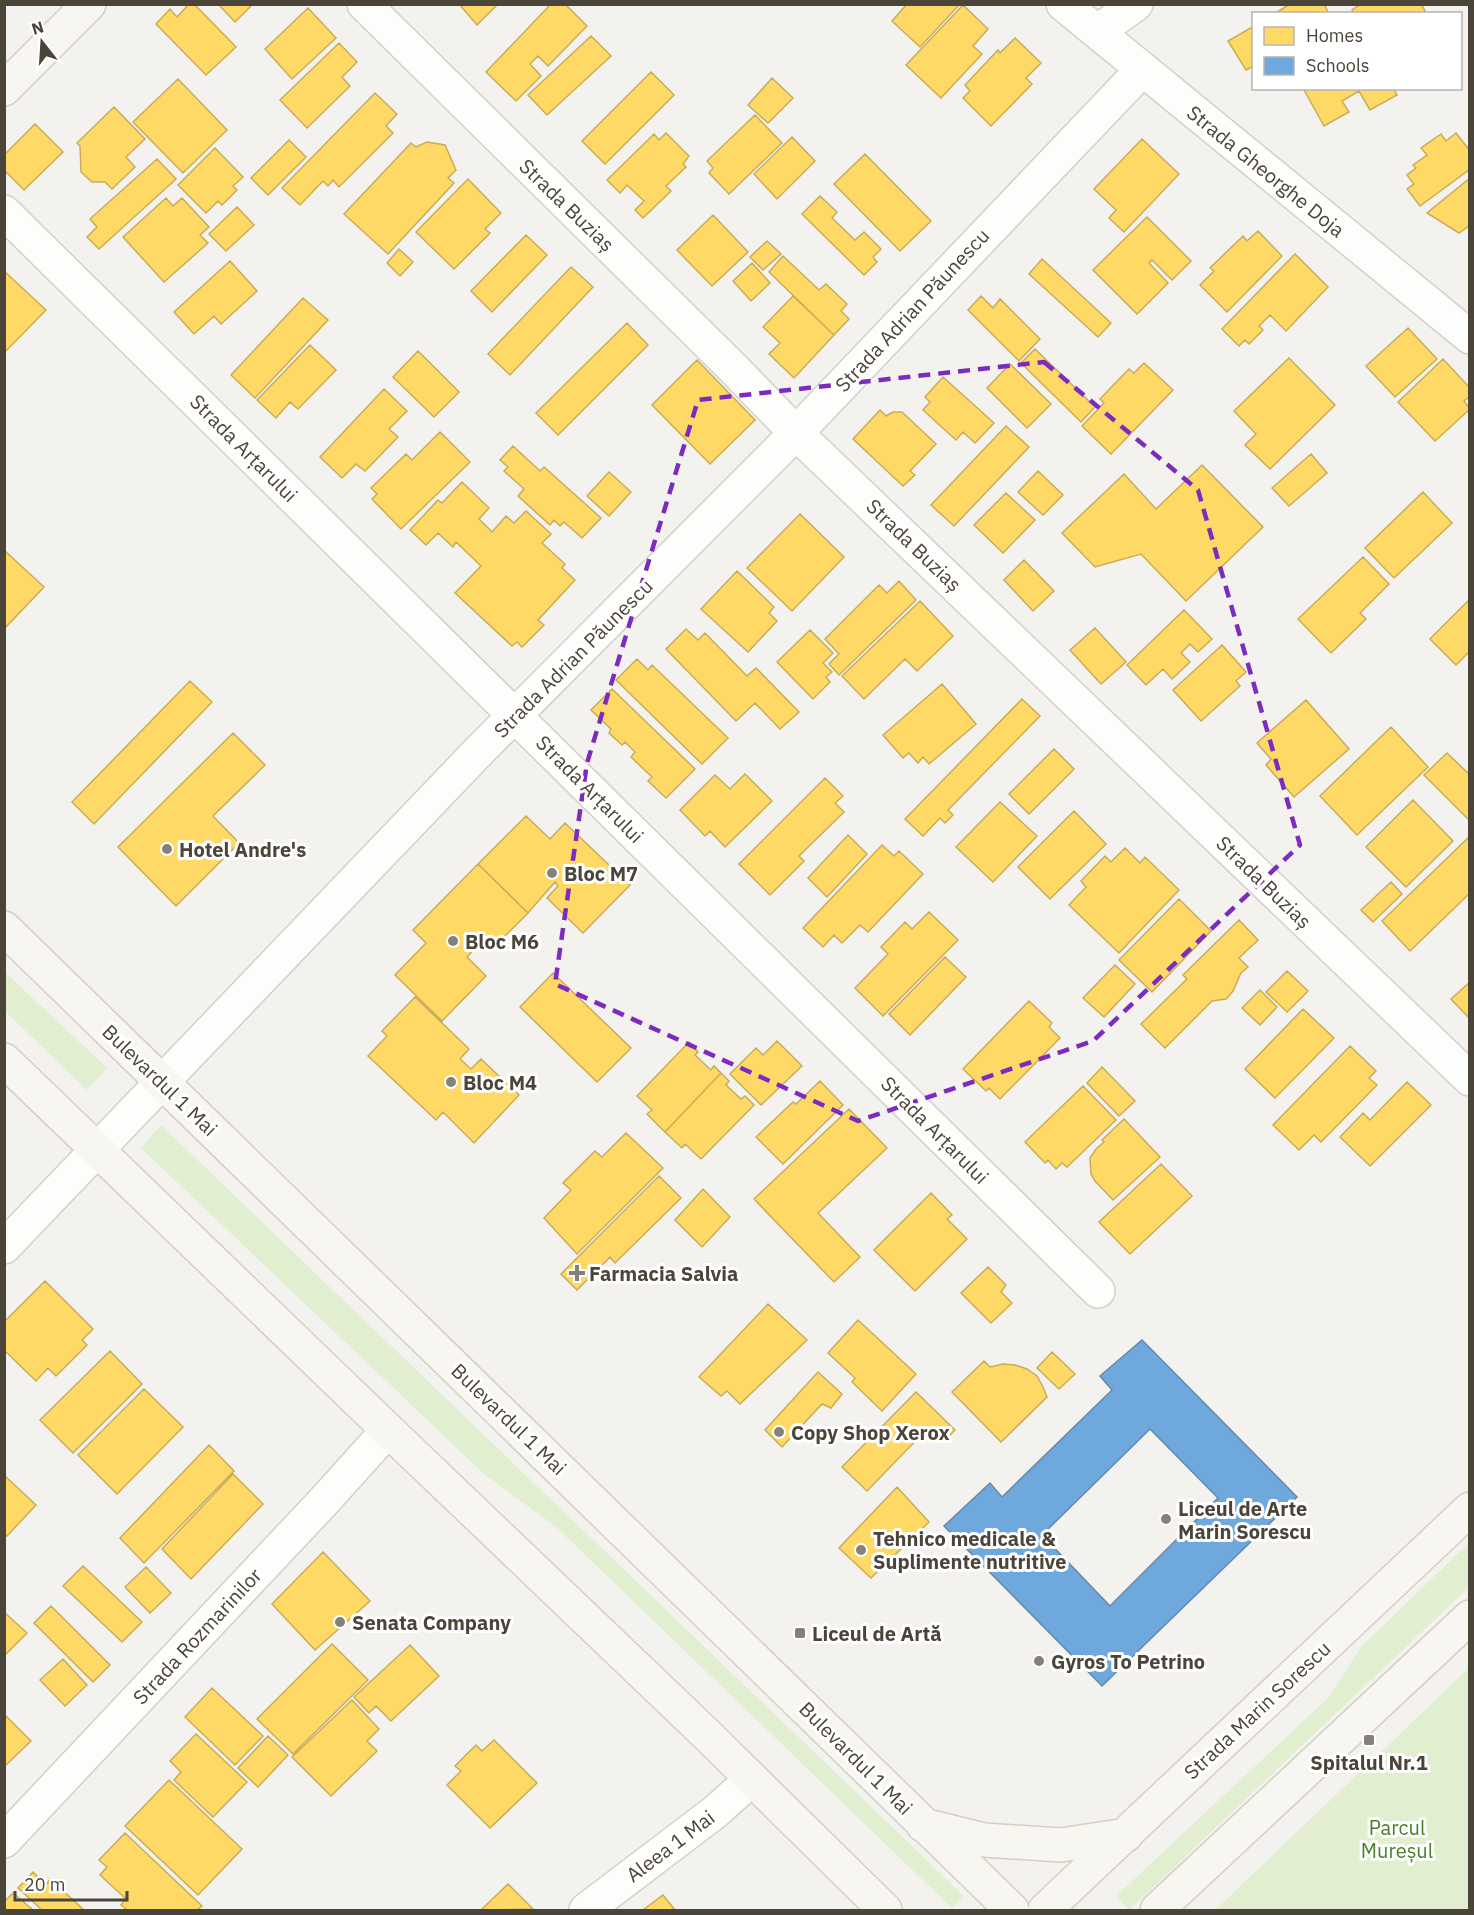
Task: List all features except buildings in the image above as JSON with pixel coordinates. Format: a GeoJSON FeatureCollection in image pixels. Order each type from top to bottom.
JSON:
{"type":"FeatureCollection","features":[{"type":"Feature","properties":{"kind":"main road"},"geometry":{"type":"LineString","coordinates":[[4,89],[88,4]]}},
{"type":"Feature","properties":{"kind":"main road","name":"Bulevardul 1 Mai"},"geometry":{"type":"LineString","coordinates":[[4,928],[1012,1911]]}},
{"type":"Feature","properties":{"kind":"main road"},"geometry":{"type":"LineString","coordinates":[[4,1060],[752,1779],[885,1911]]}},
{"type":"Feature","properties":{"kind":"main road","name":"Strada Marin Sorescu"},"geometry":{"type":"LineString","coordinates":[[1045,1911],[1470,1509]]}},
{"type":"Feature","properties":{"kind":"main road"},"geometry":{"type":"LineString","coordinates":[[1157,1911],[1470,1617]]}},
{"type":"Feature","properties":{"kind":"main road"},"geometry":{"type":"LineString","coordinates":[[923,1825],[984,1840],[1061,1845],[1126,1835]]}},
{"type":"Feature","properties":{"kind":"street","name":"Strada Buziaș"},"geometry":{"type":"LineString","coordinates":[[364,4],[796,433],[1470,1079]]}},
{"type":"Feature","properties":{"kind":"street","name":"Strada Gheorghe Doja"},"geometry":{"type":"LineString","coordinates":[[1063,4],[1470,338]]}},
{"type":"Feature","properties":{"kind":"street"},"geometry":{"type":"LineString","coordinates":[[1097,32],[1136,4]]}},
{"type":"Feature","properties":{"kind":"street","name":"Strada Adrian Păunescu"},"geometry":{"type":"LineString","coordinates":[[4,1247],[471,760],[796,433],[1142,69]]}},
{"type":"Feature","properties":{"kind":"street","name":"Strada Arțarului"},"geometry":{"type":"LineString","coordinates":[[4,212],[1098,1291]]}},
{"type":"Feature","properties":{"kind":"street","name":"Strada Rozmarinilor"},"geometry":{"type":"LineString","coordinates":[[4,1841],[317,1509],[388,1430]]}},
{"type":"Feature","properties":{"kind":"street","name":"Aleea 1 Mai"},"geometry":{"type":"LineString","coordinates":[[586,1911],[715,1812],[752,1779]]}},
{"type":"Feature","properties":{"kind":"highlighted area"},"geometry":{"type":"Polygon","coordinates":[[[1044,362],[1198,490],[1300,845],[1093,1041],[858,1121],[555,984],[587,763],[698,400],[1044,362]]]}},
{"type":"Feature","properties":{"kind":"green space"},"geometry":{"type":"Polygon","coordinates":[[[4,971],[107,1068],[87,1090],[5,1011],[4,971]]]}},
{"type":"Feature","properties":{"kind":"green space"},"geometry":{"type":"Polygon","coordinates":[[[161,1125],[964,1896],[952,1908],[555,1526],[484,1474],[141,1148],[161,1125]]]}},
{"type":"Feature","properties":{"kind":"green space"},"geometry":{"type":"Polygon","coordinates":[[[1469,1543],[1469,1587],[1129,1910],[1116,1896],[1328,1698],[1361,1647],[1469,1543]]]}},
{"type":"Feature","properties":{"kind":"green space","name":"Parcul Mureșul"},"geometry":{"type":"Polygon","coordinates":[[[1469,1668],[1469,1910],[1215,1910],[1469,1668]]]}},
{"type":"Feature","properties":{"kind":"place","name":"Hotel Andre's"},"geometry":{"type":"Point","coordinates":[167,849]}},
{"type":"Feature","properties":{"kind":"place","name":"Bloc M7"},"geometry":{"type":"Point","coordinates":[552,873]}},
{"type":"Feature","properties":{"kind":"place","name":"Bloc M6"},"geometry":{"type":"Point","coordinates":[453,941]}},
{"type":"Feature","properties":{"kind":"place","name":"Bloc M4"},"geometry":{"type":"Point","coordinates":[451,1082]}},
{"type":"Feature","properties":{"kind":"place","name":"Farmacia Salvia"},"geometry":{"type":"Point","coordinates":[577,1273]}},
{"type":"Feature","properties":{"kind":"place","name":"Copy Shop Xerox"},"geometry":{"type":"Point","coordinates":[779,1432]}},
{"type":"Feature","properties":{"kind":"place","name":"Liceul de Arte Marin Sorescu"},"geometry":{"type":"Point","coordinates":[1166,1519]}},
{"type":"Feature","properties":{"kind":"place","name":"Tehnico medicale & Suplimente nutritive"},"geometry":{"type":"Point","coordinates":[861,1550]}},
{"type":"Feature","properties":{"kind":"place","name":"Senata Company"},"geometry":{"type":"Point","coordinates":[340,1622]}},
{"type":"Feature","properties":{"kind":"place","name":"Liceul de Artă"},"geometry":{"type":"Point","coordinates":[800,1633]}},
{"type":"Feature","properties":{"kind":"place","name":"Gyros To Petrino"},"geometry":{"type":"Point","coordinates":[1039,1661]}},
{"type":"Feature","properties":{"kind":"place","name":"Spitalul Nr.1"},"geometry":{"type":"Point","coordinates":[1369,1740]}}]}
